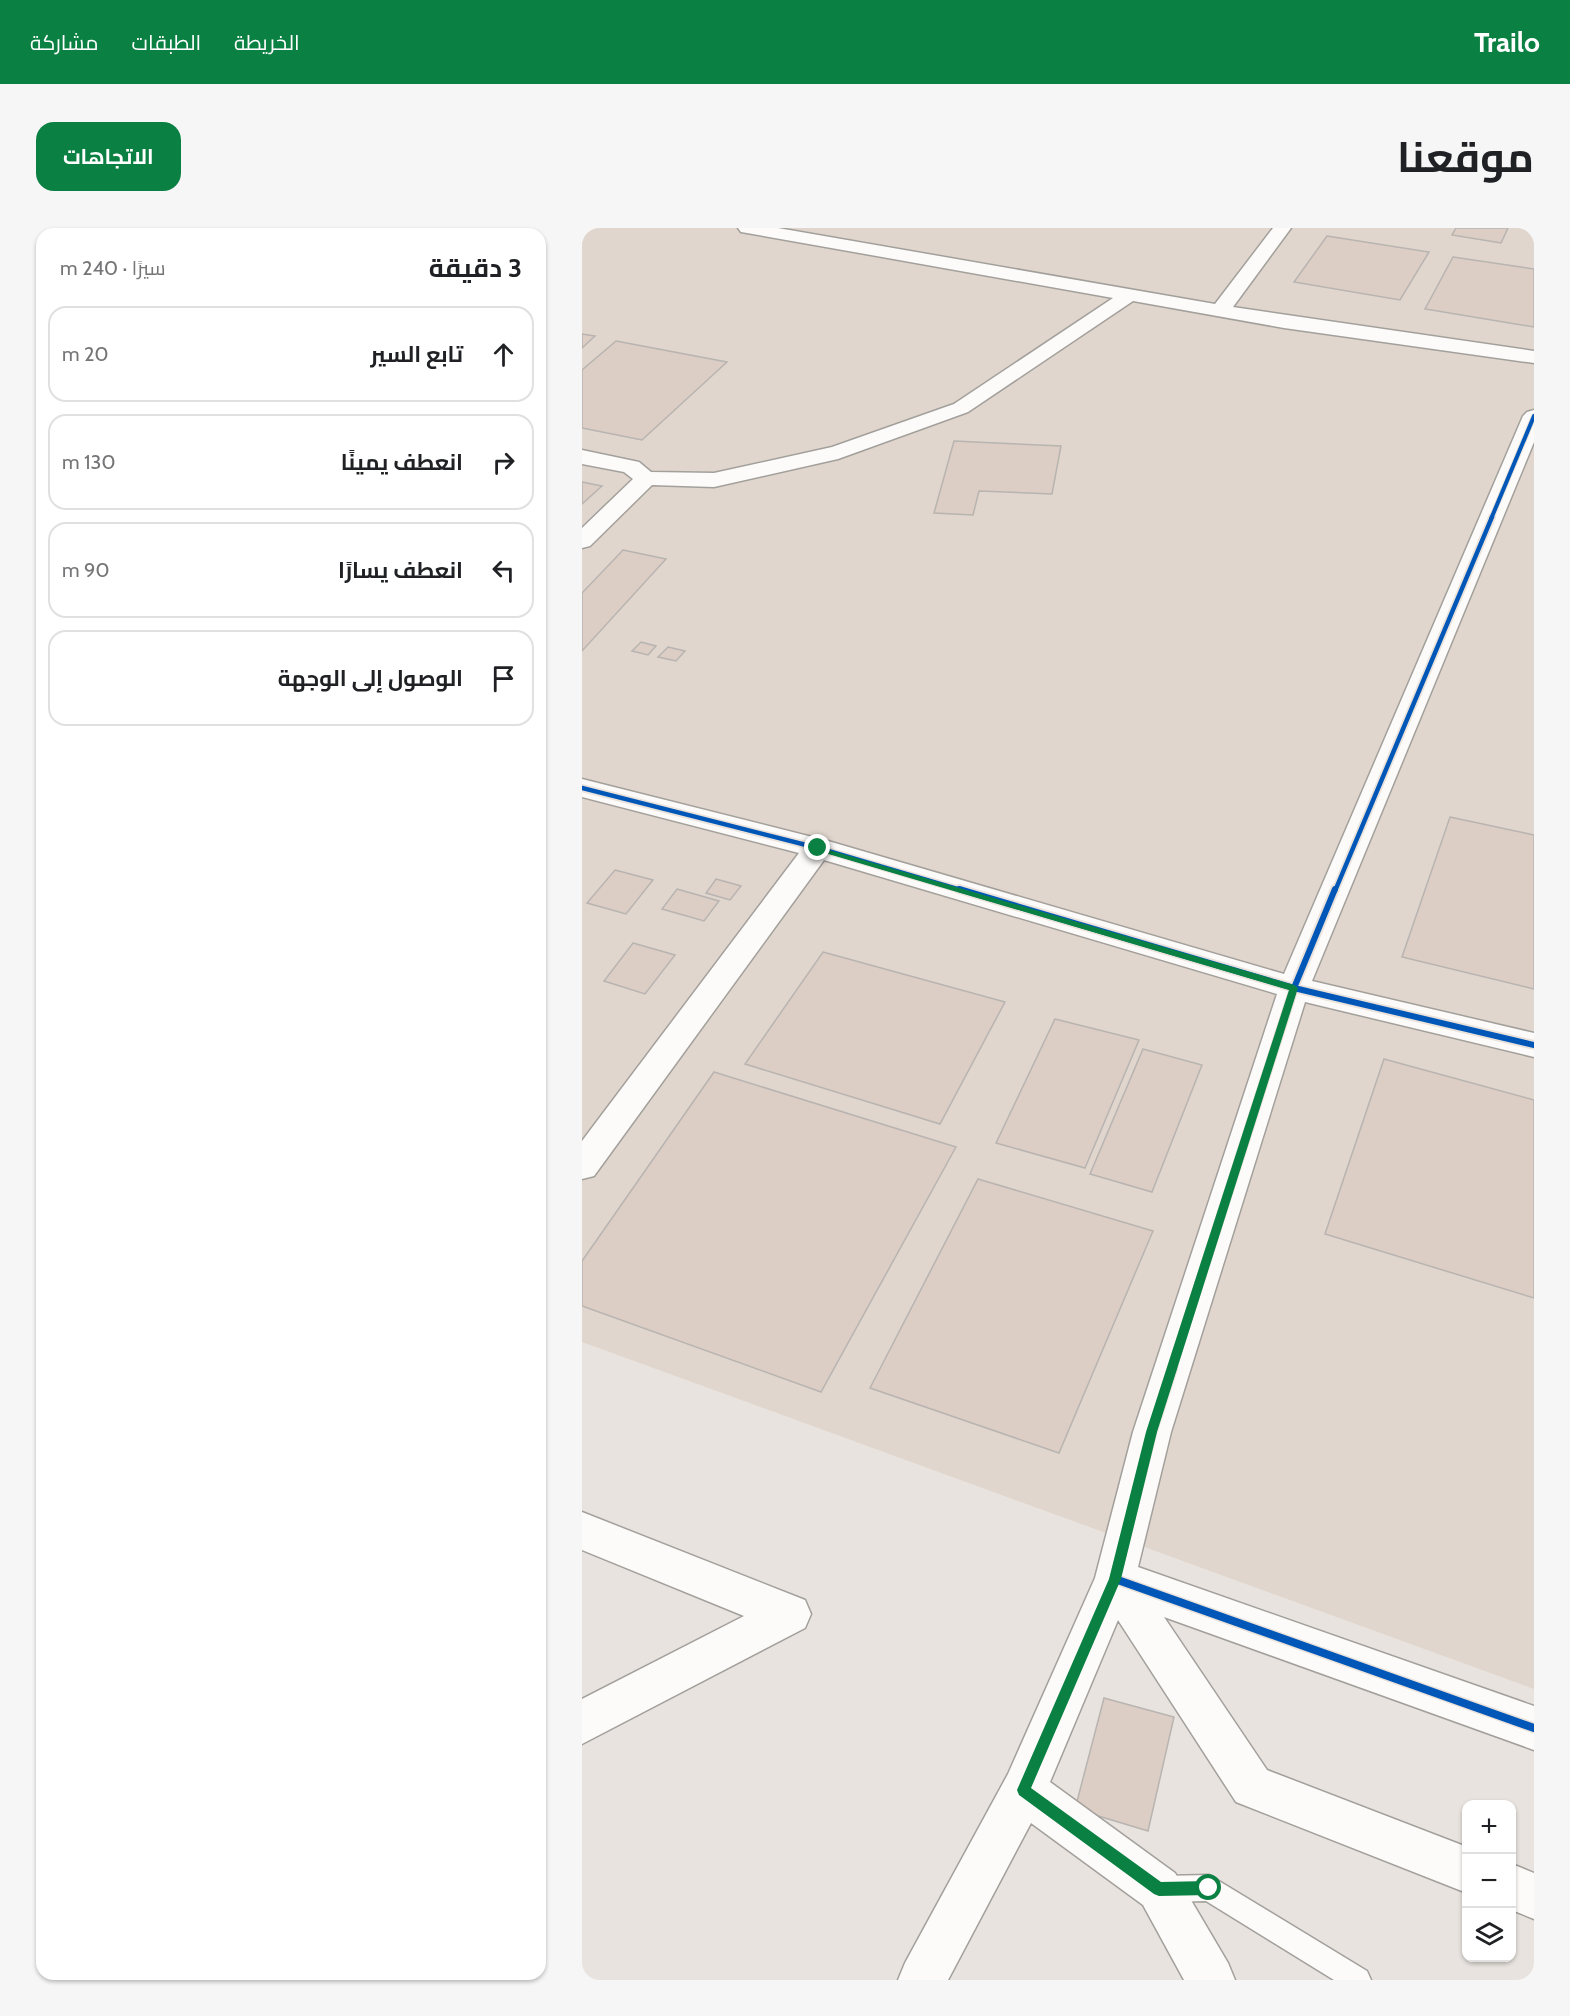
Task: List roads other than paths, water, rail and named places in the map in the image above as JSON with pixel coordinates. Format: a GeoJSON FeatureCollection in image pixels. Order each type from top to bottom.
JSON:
{"type":"FeatureCollection","features":[{"type":"Feature","properties":{"kind":"street"},"geometry":{"type":"LineString","coordinates":[[747,228],[1284,322],[1534,357]]}},
{"type":"Feature","properties":{"kind":"street"},"geometry":{"type":"LineString","coordinates":[[1220,311],[1282,228]]}},
{"type":"Feature","properties":{"kind":"street"},"geometry":{"type":"LineString","coordinates":[[582,457],[631,467],[646,478],[714,480],[838,452],[961,408],[1130,295]]}},
{"type":"Feature","properties":{"kind":"street"},"geometry":{"type":"LineString","coordinates":[[922,1980],[1024,1790],[1115,1579],[1152,1432],[1294,988],[1534,416]]}},
{"type":"Feature","properties":{"kind":"street"},"geometry":{"type":"LineString","coordinates":[[582,541],[646,478]]}},
{"type":"Feature","properties":{"kind":"street"},"geometry":{"type":"LineString","coordinates":[[582,788],[818,848],[1294,988],[1534,1045]]}},
{"type":"Feature","properties":{"kind":"street"},"geometry":{"type":"LineString","coordinates":[[582,1166],[818,848]]}},
{"type":"Feature","properties":{"kind":"street"},"geometry":{"type":"LineString","coordinates":[[582,1531],[790,1614],[582,1722]]}},
{"type":"Feature","properties":{"kind":"street"},"geometry":{"type":"LineString","coordinates":[[1115,1579],[1534,1728]]}},
{"type":"Feature","properties":{"kind":"street"},"geometry":{"type":"LineString","coordinates":[[1115,1579],[1252,1786],[1462,1868]]}},
{"type":"Feature","properties":{"kind":"street"},"geometry":{"type":"LineString","coordinates":[[1024,1790],[1159,1889],[1210,1980]]}},
{"type":"Feature","properties":{"kind":"street"},"geometry":{"type":"LineString","coordinates":[[1516,1889],[1534,1896]]}},
{"type":"Feature","properties":{"kind":"lane"},"geometry":{"type":"LineString","coordinates":[[1159,1889],[1209,1888],[1358,1980]]}}]}
